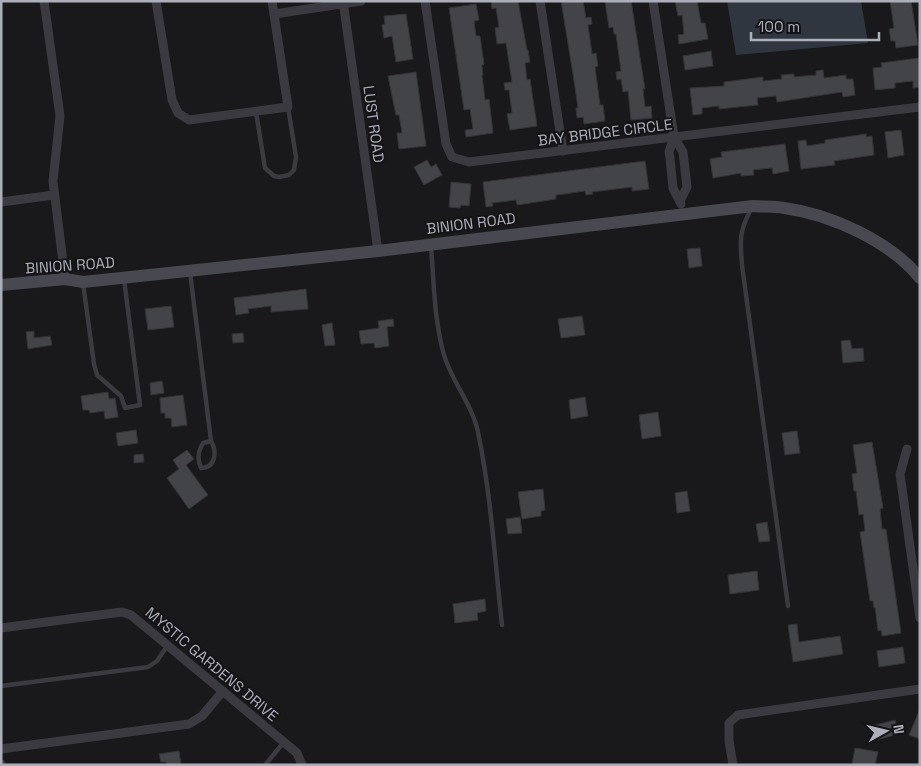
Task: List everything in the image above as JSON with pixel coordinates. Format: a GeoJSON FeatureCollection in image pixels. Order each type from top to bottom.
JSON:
{"type":"FeatureCollection","features":[{"type":"Feature","properties":{"kind":"main road","name":"BINION ROAD"},"geometry":{"type":"LineString","coordinates":[[3,287],[65,279],[83,282],[378,251],[681,208],[753,206],[801,211],[818,215],[846,226],[894,253],[920,278]]}},
{"type":"Feature","properties":{"kind":"street"},"geometry":{"type":"LineString","coordinates":[[44,1],[60,116],[53,181],[65,279]]}},
{"type":"Feature","properties":{"kind":"street"},"geometry":{"type":"LineString","coordinates":[[156,1],[172,100],[178,113],[189,120],[288,107],[272,1]]}},
{"type":"Feature","properties":{"kind":"street"},"geometry":{"type":"LineString","coordinates":[[274,14],[343,2],[361,1]]}},
{"type":"Feature","properties":{"kind":"street","name":"BAY BRIDGE CIRCLE"},"geometry":{"type":"LineString","coordinates":[[426,1],[446,144],[452,157],[469,162],[920,107]]}},
{"type":"Feature","properties":{"kind":"street"},"geometry":{"type":"LineString","coordinates":[[540,1],[562,151]]}},
{"type":"Feature","properties":{"kind":"street"},"geometry":{"type":"LineString","coordinates":[[653,1],[674,137],[683,152],[687,187],[681,208]]}},
{"type":"Feature","properties":{"kind":"street","name":"LUST ROAD"},"geometry":{"type":"LineString","coordinates":[[343,2],[378,251]]}},
{"type":"Feature","properties":{"kind":"street"},"geometry":{"type":"LineString","coordinates":[[674,137],[669,152],[673,188],[681,208]]}},
{"type":"Feature","properties":{"kind":"street"},"geometry":{"type":"LineString","coordinates":[[1,202],[54,195]]}},
{"type":"Feature","properties":{"kind":"street"},"geometry":{"type":"LineString","coordinates":[[906,449],[900,474],[920,618]]}},
{"type":"Feature","properties":{"kind":"street","name":"MYSTIC GARDENS DRIVE"},"geometry":{"type":"LineString","coordinates":[[1,628],[122,612],[138,620],[284,742],[296,753],[302,765]]}},
{"type":"Feature","properties":{"kind":"street"},"geometry":{"type":"LineString","coordinates":[[733,765],[729,741],[730,722],[738,715],[920,689]]}},
{"type":"Feature","properties":{"kind":"street"},"geometry":{"type":"LineString","coordinates":[[1,749],[189,724],[202,716],[223,691]]}},
{"type":"Feature","properties":{"kind":"lane"},"geometry":{"type":"LineString","coordinates":[[256,112],[265,168],[274,176],[279,177],[289,175],[296,164],[288,107]]}},
{"type":"Feature","properties":{"kind":"lane"},"geometry":{"type":"LineString","coordinates":[[753,206],[742,225],[740,240],[742,265],[788,606]]}},
{"type":"Feature","properties":{"kind":"lane"},"geometry":{"type":"LineString","coordinates":[[430,244],[435,310],[445,357],[471,411],[478,433],[488,500],[502,625]]}},
{"type":"Feature","properties":{"kind":"lane"},"geometry":{"type":"LineString","coordinates":[[190,271],[211,441],[215,448],[212,465],[207,468],[201,468],[198,455],[200,448],[203,443],[211,441]]}},
{"type":"Feature","properties":{"kind":"lane"},"geometry":{"type":"LineString","coordinates":[[83,282],[97,375],[121,396],[125,408],[140,405],[123,278]]}},
{"type":"Feature","properties":{"kind":"lane"},"geometry":{"type":"LineString","coordinates":[[1,686],[148,667],[156,661],[168,645]]}},
{"type":"Feature","properties":{"kind":"lane"},"geometry":{"type":"LineString","coordinates":[[265,765],[284,742]]}},
{"type":"Feature","properties":{"kind":"shaded area"},"geometry":{"type":"Polygon","coordinates":[[[727,1],[861,1],[868,43],[736,55],[727,1]]]}},
{"type":"Feature","properties":{"kind":"building"},"geometry":{"type":"Polygon","coordinates":[[[491,1],[518,1],[530,62],[525,63],[527,80],[530,79],[537,126],[510,130],[507,114],[512,113],[509,90],[505,90],[504,83],[512,82],[506,43],[497,44],[495,28],[499,27],[496,8],[492,9],[491,1]]]}},
{"type":"Feature","properties":{"kind":"building"},"geometry":{"type":"Polygon","coordinates":[[[561,1],[583,1],[586,18],[591,17],[592,24],[588,25],[592,54],[596,53],[598,66],[595,67],[600,105],[603,105],[605,121],[584,124],[583,117],[577,118],[576,108],[578,108],[561,1]]]}},
{"type":"Feature","properties":{"kind":"building"},"geometry":{"type":"Polygon","coordinates":[[[605,1],[631,1],[645,89],[643,89],[645,107],[651,106],[652,118],[631,120],[628,91],[623,92],[621,79],[617,80],[616,72],[621,71],[616,34],[614,34],[613,27],[609,28],[605,1]]]}},
{"type":"Feature","properties":{"kind":"building"},"geometry":{"type":"Polygon","coordinates":[[[675,1],[697,1],[701,23],[705,23],[708,39],[679,44],[678,35],[684,34],[682,15],[678,16],[675,1]]]}},
{"type":"Feature","properties":{"kind":"building"},"geometry":{"type":"Polygon","coordinates":[[[890,1],[911,1],[918,45],[896,48],[895,41],[891,41],[889,29],[894,28],[890,1]]]}},
{"type":"Feature","properties":{"kind":"building"},"geometry":{"type":"Polygon","coordinates":[[[476,4],[479,20],[474,21],[476,36],[480,36],[484,64],[482,65],[482,75],[485,100],[489,99],[493,133],[466,137],[465,130],[473,129],[470,109],[464,110],[449,8],[476,4]]]}},
{"type":"Feature","properties":{"kind":"building"},"geometry":{"type":"Polygon","coordinates":[[[406,14],[413,59],[396,62],[392,36],[384,38],[382,25],[385,24],[384,16],[406,14]]]}},
{"type":"Feature","properties":{"kind":"building"},"geometry":{"type":"Polygon","coordinates":[[[711,51],[713,66],[685,70],[683,56],[711,51]]]}},
{"type":"Feature","properties":{"kind":"building"},"geometry":{"type":"Polygon","coordinates":[[[919,58],[920,87],[913,88],[913,81],[895,83],[895,88],[875,90],[873,68],[882,67],[881,63],[919,58]]]}},
{"type":"Feature","properties":{"kind":"building"},"geometry":{"type":"Polygon","coordinates":[[[823,70],[824,78],[846,75],[846,79],[853,79],[855,95],[843,97],[842,92],[777,102],[776,96],[757,98],[758,105],[719,109],[719,106],[702,108],[702,114],[693,115],[690,88],[724,86],[724,82],[763,77],[763,81],[782,79],[781,75],[794,74],[794,77],[816,75],[816,71],[823,70]]]}},
{"type":"Feature","properties":{"kind":"building"},"geometry":{"type":"Polygon","coordinates":[[[416,72],[426,146],[399,149],[397,133],[402,133],[399,115],[396,115],[388,76],[416,72]]]}},
{"type":"Feature","properties":{"kind":"building"},"geometry":{"type":"Polygon","coordinates":[[[901,130],[904,155],[888,158],[885,132],[901,130]]]}},
{"type":"Feature","properties":{"kind":"building"},"geometry":{"type":"Polygon","coordinates":[[[866,134],[866,137],[872,136],[874,155],[834,161],[835,165],[801,169],[798,141],[806,140],[807,146],[825,143],[825,140],[866,134]]]}},
{"type":"Feature","properties":{"kind":"building"},"geometry":{"type":"Polygon","coordinates":[[[785,144],[789,171],[773,174],[772,168],[753,170],[754,175],[741,176],[741,173],[713,178],[710,159],[722,157],[721,152],[785,144]]]}},
{"type":"Feature","properties":{"kind":"building"},"geometry":{"type":"Polygon","coordinates":[[[427,160],[431,167],[436,164],[442,175],[424,185],[414,167],[427,160]]]}},
{"type":"Feature","properties":{"kind":"building"},"geometry":{"type":"Polygon","coordinates":[[[645,161],[649,189],[632,191],[632,187],[592,192],[593,194],[586,195],[585,191],[556,195],[556,199],[517,205],[516,200],[492,203],[493,206],[486,207],[483,182],[645,161]]]}},
{"type":"Feature","properties":{"kind":"building"},"geometry":{"type":"Polygon","coordinates":[[[451,182],[471,184],[469,206],[461,205],[460,208],[449,207],[451,182]]]}},
{"type":"Feature","properties":{"kind":"building"},"geometry":{"type":"Polygon","coordinates":[[[700,248],[702,266],[689,268],[687,249],[700,248]]]}},
{"type":"Feature","properties":{"kind":"building"},"geometry":{"type":"Polygon","coordinates":[[[306,289],[308,309],[271,312],[271,306],[248,309],[249,313],[236,315],[234,298],[306,289]]]}},
{"type":"Feature","properties":{"kind":"building"},"geometry":{"type":"Polygon","coordinates":[[[171,306],[174,327],[148,330],[145,309],[171,306]]]}},
{"type":"Feature","properties":{"kind":"building"},"geometry":{"type":"Polygon","coordinates":[[[582,316],[585,335],[561,338],[558,319],[582,316]]]}},
{"type":"Feature","properties":{"kind":"building"},"geometry":{"type":"Polygon","coordinates":[[[393,319],[394,326],[387,327],[389,346],[375,348],[374,343],[361,344],[359,331],[379,328],[378,321],[393,319]]]}},
{"type":"Feature","properties":{"kind":"building"},"geometry":{"type":"Polygon","coordinates":[[[332,323],[335,345],[325,346],[322,325],[332,323]]]}},
{"type":"Feature","properties":{"kind":"building"},"geometry":{"type":"Polygon","coordinates":[[[34,331],[34,338],[50,336],[52,345],[28,349],[26,332],[34,331]]]}},
{"type":"Feature","properties":{"kind":"building"},"geometry":{"type":"Polygon","coordinates":[[[243,333],[244,342],[233,343],[232,334],[243,333]]]}},
{"type":"Feature","properties":{"kind":"building"},"geometry":{"type":"Polygon","coordinates":[[[850,340],[852,349],[863,348],[864,361],[843,363],[841,341],[850,340]]]}},
{"type":"Feature","properties":{"kind":"building"},"geometry":{"type":"Polygon","coordinates":[[[162,381],[164,393],[151,395],[150,383],[162,381]]]}},
{"type":"Feature","properties":{"kind":"building"},"geometry":{"type":"Polygon","coordinates":[[[108,392],[109,399],[115,398],[118,417],[105,419],[104,411],[90,413],[89,410],[83,410],[81,396],[108,392]]]}},
{"type":"Feature","properties":{"kind":"building"},"geometry":{"type":"Polygon","coordinates":[[[183,395],[187,425],[172,427],[171,418],[165,418],[165,413],[161,413],[160,398],[183,395]]]}},
{"type":"Feature","properties":{"kind":"building"},"geometry":{"type":"Polygon","coordinates":[[[585,397],[588,416],[571,419],[569,400],[585,397]]]}},
{"type":"Feature","properties":{"kind":"building"},"geometry":{"type":"Polygon","coordinates":[[[658,412],[661,436],[642,439],[639,415],[658,412]]]}},
{"type":"Feature","properties":{"kind":"building"},"geometry":{"type":"Polygon","coordinates":[[[136,430],[138,443],[118,446],[116,433],[136,430]]]}},
{"type":"Feature","properties":{"kind":"building"},"geometry":{"type":"Polygon","coordinates":[[[797,431],[800,453],[785,455],[782,433],[797,431]]]}},
{"type":"Feature","properties":{"kind":"building"},"geometry":{"type":"Polygon","coordinates":[[[872,442],[883,508],[880,509],[882,529],[886,529],[901,633],[882,636],[881,630],[878,631],[873,601],[870,601],[860,532],[865,531],[863,514],[859,515],[852,474],[857,473],[853,445],[872,442]]]}},
{"type":"Feature","properties":{"kind":"building"},"geometry":{"type":"Polygon","coordinates":[[[187,450],[194,459],[186,465],[208,495],[189,509],[167,478],[179,469],[173,460],[187,450]]]}},
{"type":"Feature","properties":{"kind":"building"},"geometry":{"type":"Polygon","coordinates":[[[143,454],[144,462],[134,463],[134,455],[143,454]]]}},
{"type":"Feature","properties":{"kind":"building"},"geometry":{"type":"Polygon","coordinates":[[[543,489],[545,510],[541,511],[541,516],[522,519],[518,492],[543,489]]]}},
{"type":"Feature","properties":{"kind":"building"},"geometry":{"type":"Polygon","coordinates":[[[687,491],[690,511],[677,513],[675,493],[687,491]]]}},
{"type":"Feature","properties":{"kind":"building"},"geometry":{"type":"Polygon","coordinates":[[[520,517],[522,533],[508,534],[506,519],[520,517]]]}},
{"type":"Feature","properties":{"kind":"building"},"geometry":{"type":"Polygon","coordinates":[[[767,522],[770,541],[759,542],[756,524],[767,522]]]}},
{"type":"Feature","properties":{"kind":"building"},"geometry":{"type":"Polygon","coordinates":[[[757,571],[759,590],[730,594],[728,575],[757,571]]]}},
{"type":"Feature","properties":{"kind":"building"},"geometry":{"type":"Polygon","coordinates":[[[485,599],[486,611],[477,613],[478,620],[455,623],[453,604],[485,599]]]}},
{"type":"Feature","properties":{"kind":"building"},"geometry":{"type":"Polygon","coordinates":[[[797,624],[799,642],[840,636],[843,654],[793,662],[788,625],[797,624]]]}},
{"type":"Feature","properties":{"kind":"building"},"geometry":{"type":"Polygon","coordinates":[[[903,647],[905,663],[879,667],[877,651],[903,647]]]}},
{"type":"Feature","properties":{"kind":"building"},"geometry":{"type":"Polygon","coordinates":[[[920,709],[920,739],[909,735],[920,709]]]}},
{"type":"Feature","properties":{"kind":"building"},"geometry":{"type":"Polygon","coordinates":[[[895,720],[899,734],[876,740],[872,726],[895,720]]]}},
{"type":"Feature","properties":{"kind":"building"},"geometry":{"type":"Polygon","coordinates":[[[855,748],[878,752],[875,765],[852,765],[855,748]]]}},
{"type":"Feature","properties":{"kind":"building"},"geometry":{"type":"Polygon","coordinates":[[[179,751],[181,765],[167,765],[166,762],[161,762],[159,754],[179,751]]]}}]}
